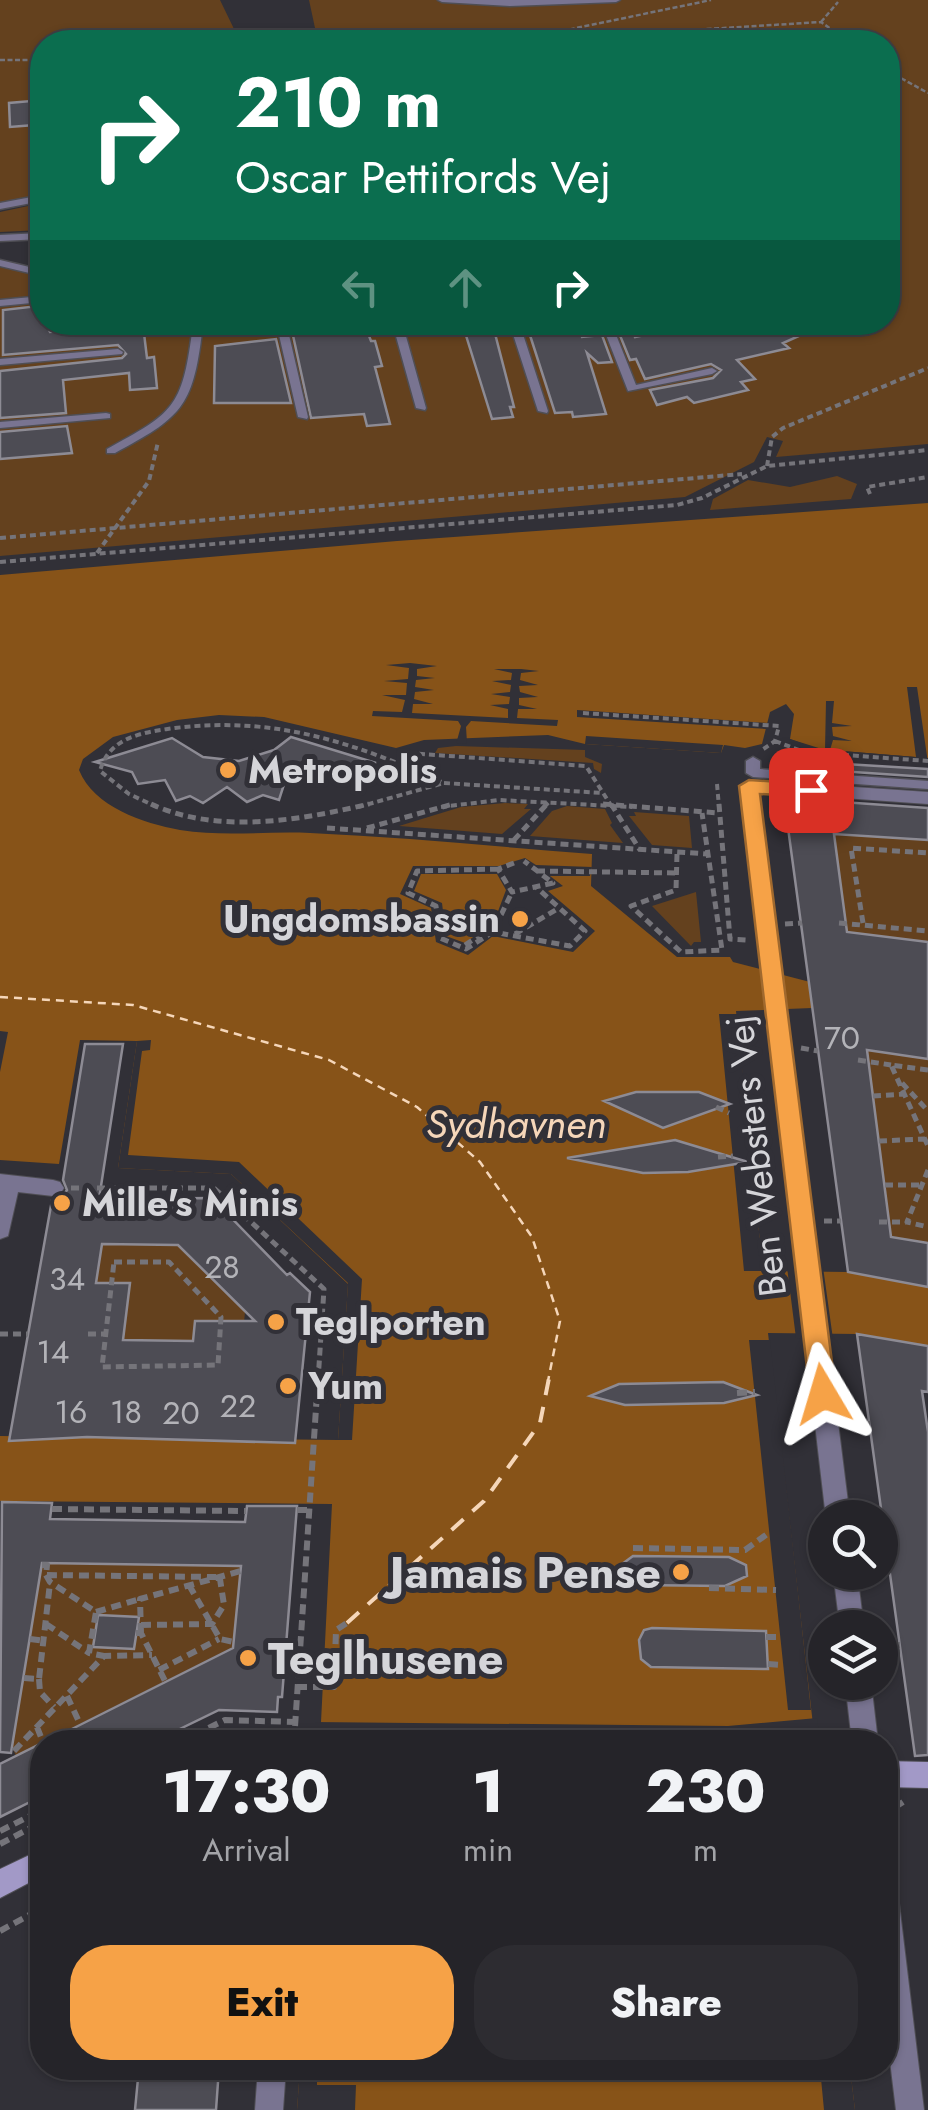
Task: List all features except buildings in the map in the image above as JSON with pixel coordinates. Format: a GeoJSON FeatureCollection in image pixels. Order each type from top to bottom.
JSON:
{"type":"FeatureCollection","features":[{"type":"Feature","properties":{"kind":"street","name":"Ben Websters Vej"},"geometry":{"type":"LineString","coordinates":[[836,1500],[749,786],[928,798]]}},
{"type":"Feature","properties":{"kind":"street"},"geometry":{"type":"LineString","coordinates":[[0,1230],[5,1182],[53,1188]]}},
{"type":"Feature","properties":{"kind":"street"},"geometry":{"type":"LineString","coordinates":[[860,1700],[864,1730]]}},
{"type":"Feature","properties":{"kind":"street"},"geometry":{"type":"LineString","coordinates":[[898,1774],[928,1774]]}},
{"type":"Feature","properties":{"kind":"street"},"geometry":{"type":"LineString","coordinates":[[0,1884],[30,1868]]}},
{"type":"Feature","properties":{"kind":"street"},"geometry":{"type":"LineString","coordinates":[[898,2011],[910,2110]]}},
{"type":"Feature","properties":{"kind":"street"},"geometry":{"type":"LineString","coordinates":[[269,2110],[271,2080]]}},
{"type":"Feature","properties":{"kind":"lane"},"geometry":{"type":"LineString","coordinates":[[442,0],[510,4],[616,0]]}},
{"type":"Feature","properties":{"kind":"lane"},"geometry":{"type":"LineString","coordinates":[[0,206],[30,200]]}},
{"type":"Feature","properties":{"kind":"lane"},"geometry":{"type":"LineString","coordinates":[[0,238],[30,237]]}},
{"type":"Feature","properties":{"kind":"lane"},"geometry":{"type":"LineString","coordinates":[[0,262],[30,270]]}},
{"type":"Feature","properties":{"kind":"lane"},"geometry":{"type":"LineString","coordinates":[[0,303],[30,300]]}},
{"type":"Feature","properties":{"kind":"lane"},"geometry":{"type":"LineString","coordinates":[[111,451],[161,424],[187,396],[196,335]]}},
{"type":"Feature","properties":{"kind":"lane"},"geometry":{"type":"LineString","coordinates":[[284,335],[302,418]]}},
{"type":"Feature","properties":{"kind":"lane"},"geometry":{"type":"LineString","coordinates":[[402,335],[422,408]]}},
{"type":"Feature","properties":{"kind":"lane"},"geometry":{"type":"LineString","coordinates":[[518,335],[543,411]]}},
{"type":"Feature","properties":{"kind":"lane"},"geometry":{"type":"LineString","coordinates":[[611,335],[632,389],[712,371]]}},
{"type":"Feature","properties":{"kind":"lane"},"geometry":{"type":"LineString","coordinates":[[0,362],[118,352]]}},
{"type":"Feature","properties":{"kind":"lane"},"geometry":{"type":"LineString","coordinates":[[0,425],[106,416]]}},
{"type":"Feature","properties":{"kind":"lane"},"geometry":{"type":"LineString","coordinates":[[753,761],[753,774],[928,785]]}},
{"type":"Feature","properties":{"kind":"path"},"geometry":{"type":"LineString","coordinates":[[568,30],[711,0]]}},
{"type":"Feature","properties":{"kind":"path"},"geometry":{"type":"LineString","coordinates":[[820,22],[838,2],[830,0]]}},
{"type":"Feature","properties":{"kind":"path"},"geometry":{"type":"LineString","coordinates":[[696,30],[820,22],[832,30]]}},
{"type":"Feature","properties":{"kind":"path"},"geometry":{"type":"LineString","coordinates":[[0,60],[30,60]]}},
{"type":"Feature","properties":{"kind":"path"},"geometry":{"type":"LineString","coordinates":[[900,77],[928,93]]}},
{"type":"Feature","properties":{"kind":"path"},"geometry":{"type":"LineString","coordinates":[[767,466],[772,437],[784,428],[928,368]]}},
{"type":"Feature","properties":{"kind":"path"},"geometry":{"type":"LineString","coordinates":[[97,553],[148,481],[161,424]]}},
{"type":"Feature","properties":{"kind":"path"},"geometry":{"type":"LineString","coordinates":[[0,562],[677,505],[702,498],[767,466],[928,450]]}},
{"type":"Feature","properties":{"kind":"path"},"geometry":{"type":"LineString","coordinates":[[0,538],[745,474]]}},
{"type":"Feature","properties":{"kind":"path"},"geometry":{"type":"LineString","coordinates":[[870,494],[867,487],[875,484],[928,477]]}},
{"type":"Feature","properties":{"kind":"path"},"geometry":{"type":"LineString","coordinates":[[583,713],[778,726],[775,741],[753,761]]}},
{"type":"Feature","properties":{"kind":"path"},"geometry":{"type":"LineString","coordinates":[[444,783],[384,801],[300,816],[195,822],[134,798],[100,770],[102,758],[115,745],[142,732],[230,723],[290,732],[372,753],[444,783],[603,793]]}},
{"type":"Feature","properties":{"kind":"path"},"geometry":{"type":"LineString","coordinates":[[775,741],[804,752],[928,761]]}},
{"type":"Feature","properties":{"kind":"path"},"geometry":{"type":"LineString","coordinates":[[409,753],[586,766],[640,850]]}},
{"type":"Feature","properties":{"kind":"path"},"geometry":{"type":"LineString","coordinates":[[717,784],[730,939],[768,942]]}},
{"type":"Feature","properties":{"kind":"path"},"geometry":{"type":"LineString","coordinates":[[364,829],[408,811],[453,801],[498,798],[719,813]]}},
{"type":"Feature","properties":{"kind":"path"},"geometry":{"type":"LineString","coordinates":[[514,840],[550,801]]}},
{"type":"Feature","properties":{"kind":"path"},"geometry":{"type":"LineString","coordinates":[[676,852],[676,890],[631,906],[681,952],[722,950],[702,813]]}},
{"type":"Feature","properties":{"kind":"path"},"geometry":{"type":"LineString","coordinates":[[328,828],[708,854]]}},
{"type":"Feature","properties":{"kind":"path"},"geometry":{"type":"LineString","coordinates":[[849,835],[863,923]]}},
{"type":"Feature","properties":{"kind":"path"},"geometry":{"type":"LineString","coordinates":[[851,848],[928,853]]}},
{"type":"Feature","properties":{"kind":"path"},"geometry":{"type":"LineString","coordinates":[[512,892],[553,883],[524,861]]}},
{"type":"Feature","properties":{"kind":"path"},"geometry":{"type":"LineString","coordinates":[[514,863],[498,870],[418,871],[408,892],[436,906],[444,937],[465,946],[483,932],[493,932],[570,946],[585,931],[536,887]]}},
{"type":"Feature","properties":{"kind":"path"},"geometry":{"type":"LineString","coordinates":[[498,870],[512,892]]}},
{"type":"Feature","properties":{"kind":"path"},"geometry":{"type":"LineString","coordinates":[[537,871],[676,873]]}},
{"type":"Feature","properties":{"kind":"path"},"geometry":{"type":"LineString","coordinates":[[493,932],[512,892]]}},
{"type":"Feature","properties":{"kind":"path"},"geometry":{"type":"LineString","coordinates":[[513,935],[559,908]]}},
{"type":"Feature","properties":{"kind":"path"},"geometry":{"type":"LineString","coordinates":[[839,923],[928,931]]}},
{"type":"Feature","properties":{"kind":"path"},"geometry":{"type":"LineString","coordinates":[[858,1060],[928,1070]]}},
{"type":"Feature","properties":{"kind":"path"},"geometry":{"type":"LineString","coordinates":[[878,1141],[926,1142],[892,1065]]}},
{"type":"Feature","properties":{"kind":"path"},"geometry":{"type":"LineString","coordinates":[[897,1078],[928,1111]]}},
{"type":"Feature","properties":{"kind":"path"},"geometry":{"type":"LineString","coordinates":[[873,1096],[905,1094]]}},
{"type":"Feature","properties":{"kind":"path"},"geometry":{"type":"LineString","coordinates":[[716,1107],[728,1113]]}},
{"type":"Feature","properties":{"kind":"path"},"geometry":{"type":"LineString","coordinates":[[718,1156],[733,1156]]}},
{"type":"Feature","properties":{"kind":"path"},"geometry":{"type":"LineString","coordinates":[[907,1222],[928,1170]]}},
{"type":"Feature","properties":{"kind":"path"},"geometry":{"type":"LineString","coordinates":[[884,1185],[922,1184]]}},
{"type":"Feature","properties":{"kind":"path"},"geometry":{"type":"LineString","coordinates":[[53,1188],[214,1188],[324,1289],[294,1730]]}},
{"type":"Feature","properties":{"kind":"path"},"geometry":{"type":"LineString","coordinates":[[878,1222],[928,1227]]}},
{"type":"Feature","properties":{"kind":"path"},"geometry":{"type":"LineString","coordinates":[[114,1262],[169,1262],[221,1317],[218,1366],[102,1367],[105,1334],[114,1262]]}},
{"type":"Feature","properties":{"kind":"path"},"geometry":{"type":"LineString","coordinates":[[0,1334],[28,1334]]}},
{"type":"Feature","properties":{"kind":"path"},"geometry":{"type":"LineString","coordinates":[[88,1334],[105,1334]]}},
{"type":"Feature","properties":{"kind":"path"},"geometry":{"type":"LineString","coordinates":[[737,1393],[755,1392]]}},
{"type":"Feature","properties":{"kind":"path"},"geometry":{"type":"LineString","coordinates":[[297,1510],[310,1507]]}},
{"type":"Feature","properties":{"kind":"path"},"geometry":{"type":"LineString","coordinates":[[52,1509],[246,1511]]}},
{"type":"Feature","properties":{"kind":"path"},"geometry":{"type":"LineString","coordinates":[[634,1548],[745,1550],[770,1532]]}},
{"type":"Feature","properties":{"kind":"path"},"geometry":{"type":"LineString","coordinates":[[59,1575],[60,1563]]}},
{"type":"Feature","properties":{"kind":"path"},"geometry":{"type":"LineString","coordinates":[[71,1575],[72,1563]]}},
{"type":"Feature","properties":{"kind":"path"},"geometry":{"type":"LineString","coordinates":[[108,1576],[110,1564]]}},
{"type":"Feature","properties":{"kind":"path"},"geometry":{"type":"LineString","coordinates":[[122,1576],[124,1564]]}},
{"type":"Feature","properties":{"kind":"path"},"geometry":{"type":"LineString","coordinates":[[158,1576],[160,1564]]}},
{"type":"Feature","properties":{"kind":"path"},"geometry":{"type":"LineString","coordinates":[[173,1577],[174,1564]]}},
{"type":"Feature","properties":{"kind":"path"},"geometry":{"type":"LineString","coordinates":[[42,1565],[47,1565],[48,1578],[40,1692],[54,1708]]}},
{"type":"Feature","properties":{"kind":"path"},"geometry":{"type":"LineString","coordinates":[[210,1565],[224,1605],[212,1624]]}},
{"type":"Feature","properties":{"kind":"path"},"geometry":{"type":"LineString","coordinates":[[293,1565],[306,1565]]}},
{"type":"Feature","properties":{"kind":"path"},"geometry":{"type":"LineString","coordinates":[[217,1578],[223,1566]]}},
{"type":"Feature","properties":{"kind":"path"},"geometry":{"type":"LineString","coordinates":[[96,1612],[241,1572]]}},
{"type":"Feature","properties":{"kind":"path"},"geometry":{"type":"LineString","coordinates":[[48,1578],[217,1578]]}},
{"type":"Feature","properties":{"kind":"path"},"geometry":{"type":"LineString","coordinates":[[48,1578],[96,1612]]}},
{"type":"Feature","properties":{"kind":"path"},"geometry":{"type":"LineString","coordinates":[[190,1585],[220,1639]]}},
{"type":"Feature","properties":{"kind":"path"},"geometry":{"type":"LineString","coordinates":[[709,1588],[776,1590]]}},
{"type":"Feature","properties":{"kind":"path"},"geometry":{"type":"LineString","coordinates":[[140,1599],[139,1630],[165,1682]]}},
{"type":"Feature","properties":{"kind":"path"},"geometry":{"type":"LineString","coordinates":[[89,1652],[96,1612]]}},
{"type":"Feature","properties":{"kind":"path"},"geometry":{"type":"LineString","coordinates":[[44,1623],[89,1652],[104,1656],[152,1656]]}},
{"type":"Feature","properties":{"kind":"path"},"geometry":{"type":"LineString","coordinates":[[297,1687],[334,1687],[336,1630],[347,1623]]}},
{"type":"Feature","properties":{"kind":"path"},"geometry":{"type":"LineString","coordinates":[[139,1630],[212,1624]]}},
{"type":"Feature","properties":{"kind":"path"},"geometry":{"type":"LineString","coordinates":[[766,1636],[780,1637]]}},
{"type":"Feature","properties":{"kind":"path"},"geometry":{"type":"LineString","coordinates":[[30,1639],[46,1640]]}},
{"type":"Feature","properties":{"kind":"path"},"geometry":{"type":"LineString","coordinates":[[160,1670],[220,1639],[234,1642]]}},
{"type":"Feature","properties":{"kind":"path"},"geometry":{"type":"LineString","coordinates":[[135,1642],[146,1643]]}},
{"type":"Feature","properties":{"kind":"path"},"geometry":{"type":"LineString","coordinates":[[32,1730],[104,1656]]}},
{"type":"Feature","properties":{"kind":"path"},"geometry":{"type":"LineString","coordinates":[[768,1664],[784,1665]]}},
{"type":"Feature","properties":{"kind":"path"},"geometry":{"type":"LineString","coordinates":[[24,1678],[39,1679]]}},
{"type":"Feature","properties":{"kind":"path"},"geometry":{"type":"LineString","coordinates":[[67,1696],[80,1724]]}},
{"type":"Feature","properties":{"kind":"path"},"geometry":{"type":"LineString","coordinates":[[210,1730],[238,1716],[295,1722]]}},
{"type":"Feature","properties":{"kind":"path"},"geometry":{"type":"LineString","coordinates":[[36,1726],[38,1730]]}},
{"type":"Feature","properties":{"kind":"path"},"geometry":{"type":"LineString","coordinates":[[187,1726],[190,1730]]}},
{"type":"Feature","properties":{"kind":"path"},"geometry":{"type":"LineString","coordinates":[[14,1751],[30,1733]]}},
{"type":"Feature","properties":{"kind":"path"},"geometry":{"type":"LineString","coordinates":[[0,1831],[30,1816]]}},
{"type":"Feature","properties":{"kind":"path"},"geometry":{"type":"LineString","coordinates":[[0,1844],[30,1828]]}},
{"type":"Feature","properties":{"kind":"path"},"geometry":{"type":"LineString","coordinates":[[0,1931],[30,1915]]}},
{"type":"Feature","properties":{"kind":"shaded area"},"geometry":{"type":"Polygon","coordinates":[[[0,0],[220,0],[234,29],[315,28],[309,0],[928,0],[928,444],[776,457],[783,441],[767,437],[754,462],[685,497],[0,556],[0,267],[30,273],[30,335],[900,335],[900,30],[30,30],[30,197],[0,203],[0,0]]]}},
{"type":"Feature","properties":{"kind":"shaded area"},"geometry":{"type":"Polygon","coordinates":[[[30,206],[30,231],[0,232],[0,212],[30,206]]]}},
{"type":"Feature","properties":{"kind":"shaded area"},"geometry":{"type":"Polygon","coordinates":[[[837,476],[857,484],[851,499],[710,510],[713,499],[748,480],[790,487],[837,476]]]}},
{"type":"Feature","properties":{"kind":"shaded area"},"geometry":{"type":"Polygon","coordinates":[[[438,748],[585,750],[585,757],[602,764],[601,773],[593,763],[435,753],[438,748]]]}},
{"type":"Feature","properties":{"kind":"shaded area"},"geometry":{"type":"Polygon","coordinates":[[[528,804],[524,809],[531,809],[502,834],[399,826],[461,807],[528,804]]]}},
{"type":"Feature","properties":{"kind":"shaded area"},"geometry":{"type":"Polygon","coordinates":[[[567,806],[605,809],[610,825],[623,843],[530,836],[552,811],[567,806]]]}},
{"type":"Feature","properties":{"kind":"shaded area"},"geometry":{"type":"Polygon","coordinates":[[[634,812],[689,816],[692,848],[652,845],[629,816],[636,816],[634,812]]]}},
{"type":"Feature","properties":{"kind":"shaded area"},"geometry":{"type":"Polygon","coordinates":[[[834,834],[928,840],[928,942],[840,933],[845,920],[834,834]]]}},
{"type":"Feature","properties":{"kind":"shaded area"},"geometry":{"type":"Polygon","coordinates":[[[696,892],[701,942],[691,946],[652,906],[696,892]]]}},
{"type":"Feature","properties":{"kind":"shaded area"},"geometry":{"type":"Polygon","coordinates":[[[857,1048],[928,1059],[928,1243],[880,1234],[887,1205],[870,1072],[857,1048]]]}},
{"type":"Feature","properties":{"kind":"shaded area"},"geometry":{"type":"Polygon","coordinates":[[[102,1244],[178,1245],[245,1312],[238,1387],[80,1385],[102,1244]]]}},
{"type":"Feature","properties":{"kind":"shaded area"},"geometry":{"type":"Polygon","coordinates":[[[42,1563],[241,1565],[233,1647],[68,1730],[30,1730],[30,1749],[16,1756],[12,1747],[42,1563]]]}},
{"type":"Feature","properties":{"kind":"water","name":"Sydhavnen"},"geometry":{"type":"Polygon","coordinates":[[[928,503],[928,758],[817,749],[790,739],[794,714],[786,704],[770,712],[762,744],[745,748],[724,745],[721,753],[585,744],[548,735],[424,740],[396,748],[264,717],[219,715],[177,720],[113,737],[83,759],[79,770],[96,794],[121,811],[180,830],[345,835],[592,854],[591,886],[677,957],[730,957],[733,962],[810,982],[928,1022],[812,1008],[736,1011],[763,1271],[848,1272],[928,1287],[928,1346],[857,1334],[768,1333],[814,1730],[321,1730],[332,1504],[0,1501],[0,1436],[338,1440],[348,1284],[231,1174],[118,1168],[137,1041],[80,1040],[59,1164],[0,1160],[0,1072],[8,1032],[0,1031],[0,575],[397,541],[928,503]]]}},
{"type":"Feature","properties":{"kind":"water"},"geometry":{"type":"Polygon","coordinates":[[[299,2080],[851,2080],[855,2110],[297,2110],[299,2080]]]}},
{"type":"Feature","properties":{"kind":"pier"},"geometry":{"type":"Polygon","coordinates":[[[386,665],[437,666],[417,669],[417,676],[435,678],[416,680],[415,687],[434,690],[415,692],[414,699],[433,704],[413,704],[412,713],[508,718],[508,709],[490,705],[509,704],[510,697],[491,694],[510,692],[511,685],[492,681],[511,680],[512,673],[494,669],[521,669],[539,671],[521,673],[520,680],[538,685],[519,686],[520,692],[538,697],[519,698],[519,705],[537,709],[518,709],[517,718],[558,720],[557,726],[471,721],[466,727],[467,743],[456,744],[461,726],[458,721],[372,716],[373,711],[402,712],[405,700],[382,695],[406,695],[407,683],[384,681],[408,679],[409,668],[386,665]]]}},
{"type":"Feature","properties":{"kind":"pier"},"geometry":{"type":"Polygon","coordinates":[[[907,687],[917,687],[928,763],[817,754],[789,744],[790,739],[825,750],[826,701],[834,701],[832,723],[852,726],[832,727],[833,736],[852,741],[833,740],[830,750],[916,757],[907,687]]]}},
{"type":"Feature","properties":{"kind":"pier"},"geometry":{"type":"Polygon","coordinates":[[[577,710],[768,723],[766,729],[577,717],[577,710]]]}},
{"type":"Feature","properties":{"kind":"pier"},"geometry":{"type":"Polygon","coordinates":[[[586,736],[723,745],[721,753],[585,744],[586,736]]]}},
{"type":"Feature","properties":{"kind":"pier"},"geometry":{"type":"Polygon","coordinates":[[[525,858],[536,865],[592,867],[590,876],[550,876],[563,886],[548,891],[595,931],[573,952],[493,936],[468,955],[436,942],[431,908],[400,894],[413,866],[499,866],[525,858]],[[421,874],[414,891],[442,903],[446,936],[465,943],[494,922],[506,890],[497,874],[421,874]]]}},
{"type":"Feature","properties":{"kind":"pier"},"geometry":{"type":"Polygon","coordinates":[[[719,1014],[737,1014],[763,1271],[744,1271],[719,1014]]]}},
{"type":"Feature","properties":{"kind":"pier"},"geometry":{"type":"Polygon","coordinates":[[[151,1040],[150,1050],[142,1051],[128,1155],[239,1162],[362,1279],[352,1440],[338,1440],[348,1283],[231,1174],[118,1168],[137,1041],[151,1040]]]}},
{"type":"Feature","properties":{"kind":"pier"},"geometry":{"type":"Polygon","coordinates":[[[787,1267],[823,1267],[833,1339],[796,1338],[787,1267]]]}},
{"type":"Feature","properties":{"kind":"pier"},"geometry":{"type":"Polygon","coordinates":[[[749,1340],[770,1340],[811,1710],[788,1710],[749,1340]]]}},
{"type":"Feature","properties":{"kind":"pier"},"geometry":{"type":"Polygon","coordinates":[[[817,1718],[818,1730],[315,1730],[315,1722],[728,1726],[817,1718]]]}},
{"type":"Feature","properties":{"kind":"pier"},"geometry":{"type":"Polygon","coordinates":[[[299,2080],[317,2080],[317,2085],[356,2085],[355,2110],[297,2110],[299,2080]]]}},
{"type":"Feature","properties":{"kind":"pier"},"geometry":{"type":"Polygon","coordinates":[[[821,2080],[851,2080],[855,2110],[824,2110],[821,2080]]]}},
{"type":"Feature","properties":{"kind":"ferry route"},"geometry":{"type":"LineString","coordinates":[[0,997],[133,1005],[329,1060],[417,1107],[480,1162],[532,1237],[560,1321],[548,1381]]}},
{"type":"Feature","properties":{"kind":"ferry route"},"geometry":{"type":"LineString","coordinates":[[347,1623],[484,1501],[540,1423],[549,1378]]}},
{"type":"Feature","properties":{"kind":"place","name":"Metropolis"},"geometry":{"type":"Point","coordinates":[228,770]}},
{"type":"Feature","properties":{"kind":"place","name":"Ungdomsbassin"},"geometry":{"type":"Point","coordinates":[520,919]}},
{"type":"Feature","properties":{"kind":"place","name":"Mille's Minis"},"geometry":{"type":"Point","coordinates":[62,1203]}},
{"type":"Feature","properties":{"kind":"place","name":"Teglporten"},"geometry":{"type":"Point","coordinates":[276,1322]}},
{"type":"Feature","properties":{"kind":"place","name":"Yum"},"geometry":{"type":"Point","coordinates":[288,1386]}},
{"type":"Feature","properties":{"kind":"place","name":"Jamais Pense"},"geometry":{"type":"Point","coordinates":[681,1572]}},
{"type":"Feature","properties":{"kind":"place","name":"Teglhusene"},"geometry":{"type":"Point","coordinates":[248,1658]}},
{"type":"Feature","properties":{"kind":"route"},"geometry":{"type":"LineString","coordinates":[[811,790],[749,786],[823,1394]]}}]}
